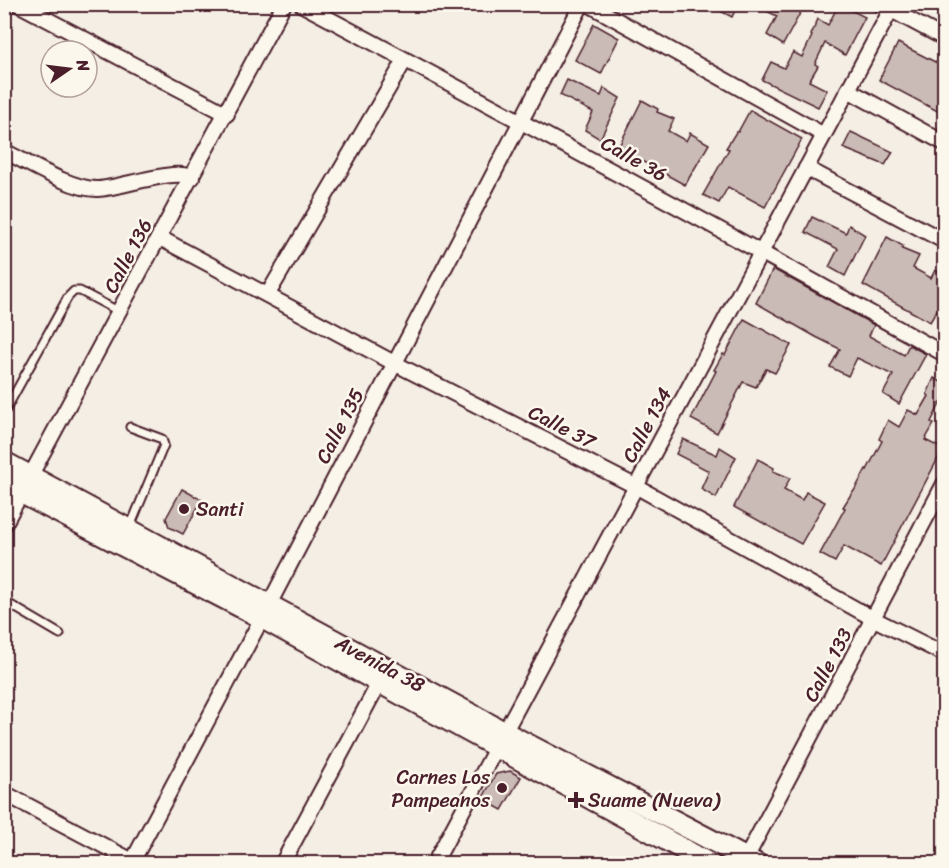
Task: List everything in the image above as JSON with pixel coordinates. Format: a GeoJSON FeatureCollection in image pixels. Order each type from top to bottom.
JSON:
{"type":"FeatureCollection","features":[{"type":"Feature","properties":{"kind":"main road","name":"Avenida 38"},"geometry":{"type":"LineString","coordinates":[[4,462],[27,485],[266,611],[501,740],[710,864]]}},
{"type":"Feature","properties":{"kind":"main road","name":"Avenida 38"},"geometry":{"type":"LineString","coordinates":[[4,484],[27,485],[130,528],[379,683],[501,740],[749,862]]}},
{"type":"Feature","properties":{"kind":"street"},"geometry":{"type":"LineString","coordinates":[[18,4],[227,114]]}},
{"type":"Feature","properties":{"kind":"street","name":"Calle 136"},"geometry":{"type":"LineString","coordinates":[[4,525],[227,114],[284,4]]}},
{"type":"Feature","properties":{"kind":"street","name":"Calle 36"},"geometry":{"type":"LineString","coordinates":[[301,4],[521,120],[945,354]]}},
{"type":"Feature","properties":{"kind":"street","name":"Calle 135"},"geometry":{"type":"LineString","coordinates":[[134,863],[582,4]]}},
{"type":"Feature","properties":{"kind":"street"},"geometry":{"type":"LineString","coordinates":[[588,4],[824,135]]}},
{"type":"Feature","properties":{"kind":"street"},"geometry":{"type":"LineString","coordinates":[[888,6],[945,38]]}},
{"type":"Feature","properties":{"kind":"street","name":"Calle 134"},"geometry":{"type":"LineString","coordinates":[[434,864],[807,168],[888,6]]}},
{"type":"Feature","properties":{"kind":"street"},"geometry":{"type":"LineString","coordinates":[[268,294],[405,60]]}},
{"type":"Feature","properties":{"kind":"street"},"geometry":{"type":"LineString","coordinates":[[848,90],[945,143]]}},
{"type":"Feature","properties":{"kind":"street"},"geometry":{"type":"LineString","coordinates":[[4,151],[81,189],[118,187],[173,174],[186,174],[192,178]]}},
{"type":"Feature","properties":{"kind":"street"},"geometry":{"type":"LineString","coordinates":[[807,168],[945,241]]}},
{"type":"Feature","properties":{"kind":"street","name":"Calle 37"},"geometry":{"type":"LineString","coordinates":[[160,238],[394,363],[637,487],[874,619],[945,654]]}},
{"type":"Feature","properties":{"kind":"street","name":"Calle 133"},"geometry":{"type":"LineString","coordinates":[[749,862],[945,484]]}},
{"type":"Feature","properties":{"kind":"street"},"geometry":{"type":"LineString","coordinates":[[282,864],[379,683]]}},
{"type":"Feature","properties":{"kind":"street"},"geometry":{"type":"LineString","coordinates":[[4,793],[134,863]]}},
{"type":"Feature","properties":{"kind":"lane"},"geometry":{"type":"LineString","coordinates":[[4,413],[68,297],[74,291],[81,291],[120,312]]}},
{"type":"Feature","properties":{"kind":"lane"},"geometry":{"type":"LineString","coordinates":[[130,427],[162,440],[164,445],[130,528]]}},
{"type":"Feature","properties":{"kind":"lane"},"geometry":{"type":"LineString","coordinates":[[4,601],[60,634]]}},
{"type":"Feature","properties":{"kind":"building"},"geometry":{"type":"Polygon","coordinates":[[[707,4],[738,4],[732,17],[707,4]]]}},
{"type":"Feature","properties":{"kind":"building"},"geometry":{"type":"Polygon","coordinates":[[[752,4],[805,4],[783,45],[767,35],[777,16],[752,4]]]}},
{"type":"Feature","properties":{"kind":"building"},"geometry":{"type":"Polygon","coordinates":[[[839,4],[865,17],[845,55],[825,43],[815,64],[818,66],[809,81],[827,90],[818,107],[762,80],[771,62],[784,68],[793,52],[802,57],[818,19],[828,25],[839,4]]]}},
{"type":"Feature","properties":{"kind":"building"},"geometry":{"type":"Polygon","coordinates":[[[594,24],[619,38],[601,74],[575,60],[594,24]]]}},
{"type":"Feature","properties":{"kind":"building"},"geometry":{"type":"Polygon","coordinates":[[[898,43],[945,67],[945,115],[879,80],[898,43]]]}},
{"type":"Feature","properties":{"kind":"building"},"geometry":{"type":"Polygon","coordinates":[[[567,80],[601,96],[604,88],[620,98],[600,139],[585,130],[593,112],[560,95],[567,80]]]}},
{"type":"Feature","properties":{"kind":"building"},"geometry":{"type":"Polygon","coordinates":[[[642,100],[658,109],[657,112],[674,119],[668,131],[686,141],[690,133],[709,144],[685,185],[618,148],[642,100]]]}},
{"type":"Feature","properties":{"kind":"building"},"geometry":{"type":"Polygon","coordinates":[[[750,110],[802,139],[765,207],[728,187],[719,203],[703,195],[729,149],[726,148],[750,110]]]}},
{"type":"Feature","properties":{"kind":"building"},"geometry":{"type":"Polygon","coordinates":[[[851,132],[893,152],[885,165],[843,148],[851,132]]]}},
{"type":"Feature","properties":{"kind":"building"},"geometry":{"type":"Polygon","coordinates":[[[812,217],[846,233],[849,225],[865,235],[845,276],[829,267],[838,249],[805,232],[812,217]]]}},
{"type":"Feature","properties":{"kind":"building"},"geometry":{"type":"Polygon","coordinates":[[[887,237],[903,246],[902,249],[919,256],[913,268],[931,278],[935,270],[945,276],[945,297],[930,322],[863,285],[887,237]]]}},
{"type":"Feature","properties":{"kind":"building"},"geometry":{"type":"Polygon","coordinates":[[[773,269],[874,325],[869,336],[904,355],[909,345],[926,354],[899,404],[883,394],[893,375],[857,358],[848,376],[830,367],[840,349],[756,303],[773,269]]]}},
{"type":"Feature","properties":{"kind":"building"},"geometry":{"type":"Polygon","coordinates":[[[744,319],[791,345],[775,373],[766,369],[756,387],[743,382],[717,433],[691,419],[716,371],[714,370],[723,354],[725,355],[744,319]]]}},
{"type":"Feature","properties":{"kind":"building"},"geometry":{"type":"Polygon","coordinates":[[[934,378],[945,384],[945,404],[941,402],[931,422],[934,424],[925,440],[943,449],[881,566],[844,546],[835,562],[820,554],[845,508],[843,507],[867,470],[882,441],[879,439],[888,420],[899,427],[908,410],[918,415],[929,396],[927,394],[934,378]]]}},
{"type":"Feature","properties":{"kind":"building"},"geometry":{"type":"Polygon","coordinates":[[[683,439],[717,455],[720,447],[736,457],[716,498],[701,489],[709,471],[676,454],[683,439]]]}},
{"type":"Feature","properties":{"kind":"building"},"geometry":{"type":"Polygon","coordinates":[[[758,459],[774,468],[773,471],[790,478],[784,490],[802,500],[806,492],[825,502],[801,544],[734,507],[758,459]]]}},
{"type":"Feature","properties":{"kind":"building","name":"Santi"},"geometry":{"type":"Polygon","coordinates":[[[182,489],[202,500],[183,534],[169,527],[166,518],[182,489]]]}},
{"type":"Feature","properties":{"kind":"building","name":"Carnes Los Pampeanos"},"geometry":{"type":"Polygon","coordinates":[[[510,771],[521,777],[502,810],[482,799],[496,774],[510,771]]]}},
{"type":"Feature","properties":{"kind":"place","name":"Santi"},"geometry":{"type":"Point","coordinates":[184,509]}},
{"type":"Feature","properties":{"kind":"place","name":"Carnes Los Pampeanos"},"geometry":{"type":"Point","coordinates":[502,788]}},
{"type":"Feature","properties":{"kind":"place","name":"Suame (Nueva)"},"geometry":{"type":"Point","coordinates":[576,800]}}]}
